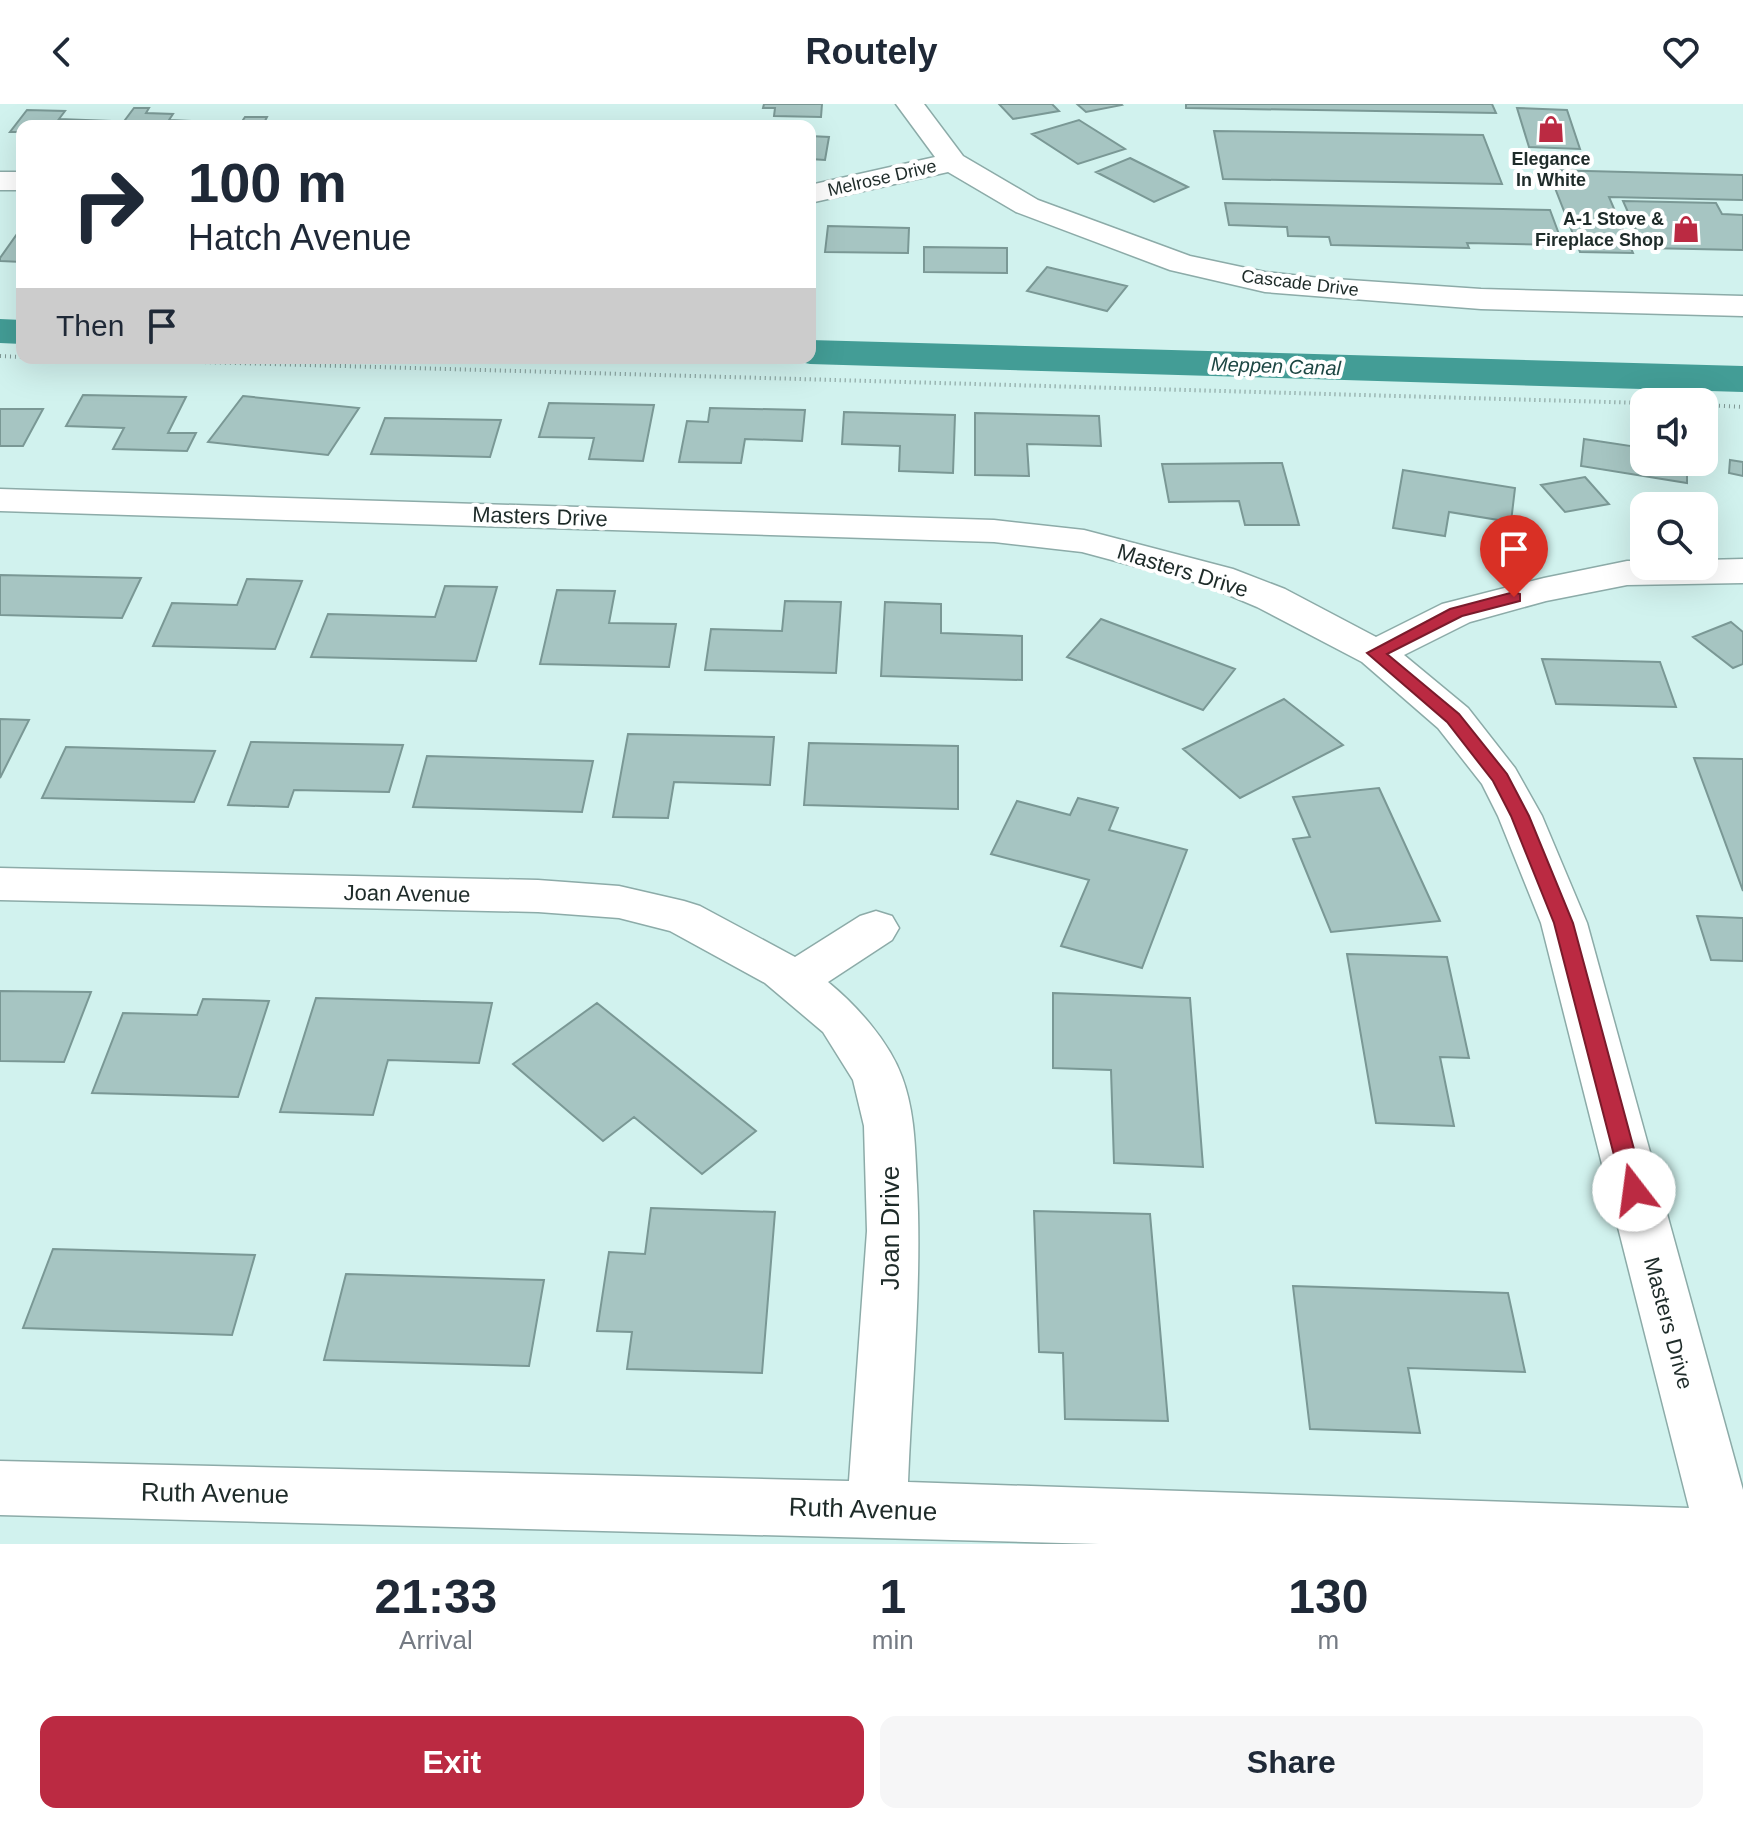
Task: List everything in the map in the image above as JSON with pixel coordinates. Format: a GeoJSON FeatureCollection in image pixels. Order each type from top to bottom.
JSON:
{"type":"FeatureCollection","features":[{"type":"Feature","properties":{"kind":"street","name":"Cascade Drive"},"geometry":{"type":"LineString","coordinates":[[910,104],[953,162],[1027,206],[1128,246],[1181,263],[1265,282],[1481,299],[1743,306]]}},
{"type":"Feature","properties":{"kind":"street","name":"Melrose Drive"},"geometry":{"type":"LineString","coordinates":[[816,193],[953,162]]}},
{"type":"Feature","properties":{"kind":"street","name":"Masters Drive"},"geometry":{"type":"LineString","coordinates":[[0,500],[994,531],[1084,541],[1219,577],[1271,598],[1376,653],[1453,718],[1500,778],[1520,816],[1564,923],[1727,1540]]}},
{"type":"Feature","properties":{"kind":"street"},"geometry":{"type":"LineString","coordinates":[[1376,653],[1456,613],[1544,590],[1627,573],[1743,571]]}},
{"type":"Feature","properties":{"kind":"street","name":"Joan Avenue"},"geometry":{"type":"LineString","coordinates":[[0,884],[538,896],[619,902],[684,918],[782,971],[794,981]]}},
{"type":"Feature","properties":{"kind":"street"},"geometry":{"type":"LineString","coordinates":[[794,981],[876,928]]}},
{"type":"Feature","properties":{"kind":"street","name":"Joan Drive"},"geometry":{"type":"LineString","coordinates":[[794,981],[840,1019],[877,1076],[889,1126],[893,1231],[877,1509]]}},
{"type":"Feature","properties":{"kind":"street","name":"Ruth Avenue"},"geometry":{"type":"LineString","coordinates":[[0,1488],[877,1509],[1727,1540]]}},
{"type":"Feature","properties":{"kind":"path"},"geometry":{"type":"LineString","coordinates":[[271,364],[1630,403]]}},
{"type":"Feature","properties":{"kind":"path"},"geometry":{"type":"LineString","coordinates":[[1718,406],[1743,407]]}},
{"type":"Feature","properties":{"kind":"building"},"geometry":{"type":"Polygon","coordinates":[[[764,104],[822,104],[821,117],[774,116],[775,108],[763,108],[764,104]]]}},
{"type":"Feature","properties":{"kind":"building"},"geometry":{"type":"Polygon","coordinates":[[[999,104],[1052,104],[1059,111],[1013,119],[999,104]]]}},
{"type":"Feature","properties":{"kind":"building"},"geometry":{"type":"Polygon","coordinates":[[[1077,104],[1121,104],[1122,105],[1086,112],[1077,104]]]}},
{"type":"Feature","properties":{"kind":"building"},"geometry":{"type":"Polygon","coordinates":[[[1186,104],[1492,104],[1496,113],[1186,108],[1186,104]]]}},
{"type":"Feature","properties":{"kind":"building"},"geometry":{"type":"Polygon","coordinates":[[[134,108],[149,108],[146,113],[173,114],[169,120],[125,120],[134,108]]]}},
{"type":"Feature","properties":{"kind":"building"},"geometry":{"type":"Polygon","coordinates":[[[1517,108],[1567,110],[1580,149],[1529,147],[1517,108]]]}},
{"type":"Feature","properties":{"kind":"building"},"geometry":{"type":"Polygon","coordinates":[[[27,110],[65,111],[59,119],[84,120],[19,120],[27,110]]]}},
{"type":"Feature","properties":{"kind":"building"},"geometry":{"type":"Polygon","coordinates":[[[245,117],[267,117],[266,120],[243,120],[245,117]]]}},
{"type":"Feature","properties":{"kind":"building"},"geometry":{"type":"Polygon","coordinates":[[[1079,120],[1125,149],[1078,164],[1032,134],[1079,120]]]}},
{"type":"Feature","properties":{"kind":"building"},"geometry":{"type":"Polygon","coordinates":[[[1214,131],[1483,135],[1502,184],[1223,179],[1214,131]]]}},
{"type":"Feature","properties":{"kind":"building"},"geometry":{"type":"Polygon","coordinates":[[[816,136],[829,137],[825,160],[816,159],[816,136]]]}},
{"type":"Feature","properties":{"kind":"building"},"geometry":{"type":"Polygon","coordinates":[[[1130,158],[1188,187],[1154,202],[1096,172],[1130,158]]]}},
{"type":"Feature","properties":{"kind":"building"},"geometry":{"type":"Polygon","coordinates":[[[1548,170],[1743,175],[1743,200],[1609,197],[1633,253],[1580,252],[1548,170]]]}},
{"type":"Feature","properties":{"kind":"building"},"geometry":{"type":"Polygon","coordinates":[[[1623,201],[1716,203],[1722,214],[1743,215],[1743,250],[1644,248],[1623,201]]]}},
{"type":"Feature","properties":{"kind":"building"},"geometry":{"type":"Polygon","coordinates":[[[1225,203],[1550,210],[1563,245],[1467,243],[1469,248],[1331,245],[1329,237],[1288,236],[1287,227],[1229,225],[1225,203]]]}},
{"type":"Feature","properties":{"kind":"building"},"geometry":{"type":"Polygon","coordinates":[[[828,226],[909,228],[908,253],[825,252],[828,226]]]}},
{"type":"Feature","properties":{"kind":"building"},"geometry":{"type":"Polygon","coordinates":[[[16,235],[16,262],[0,261],[16,235]]]}},
{"type":"Feature","properties":{"kind":"building"},"geometry":{"type":"Polygon","coordinates":[[[924,247],[1007,248],[1007,273],[924,272],[924,247]]]}},
{"type":"Feature","properties":{"kind":"building"},"geometry":{"type":"Polygon","coordinates":[[[1047,267],[1127,286],[1107,311],[1027,291],[1047,267]]]}},
{"type":"Feature","properties":{"kind":"building"},"geometry":{"type":"Polygon","coordinates":[[[83,395],[186,397],[168,433],[196,433],[187,451],[113,449],[124,428],[66,426],[83,395]]]}},
{"type":"Feature","properties":{"kind":"building"},"geometry":{"type":"Polygon","coordinates":[[[243,396],[359,408],[328,455],[208,442],[243,396]]]}},
{"type":"Feature","properties":{"kind":"building"},"geometry":{"type":"Polygon","coordinates":[[[549,403],[654,405],[643,461],[589,459],[594,438],[539,437],[549,403]]]}},
{"type":"Feature","properties":{"kind":"building"},"geometry":{"type":"Polygon","coordinates":[[[710,408],[805,410],[802,441],[745,439],[741,463],[679,462],[687,421],[708,422],[710,408]]]}},
{"type":"Feature","properties":{"kind":"building"},"geometry":{"type":"Polygon","coordinates":[[[0,409],[43,409],[23,446],[0,446],[0,409]]]}},
{"type":"Feature","properties":{"kind":"building"},"geometry":{"type":"Polygon","coordinates":[[[844,412],[955,415],[953,473],[899,471],[900,446],[842,444],[844,412]]]}},
{"type":"Feature","properties":{"kind":"building"},"geometry":{"type":"Polygon","coordinates":[[[975,413],[1099,416],[1101,446],[1027,444],[1029,476],[975,475],[975,413]]]}},
{"type":"Feature","properties":{"kind":"building"},"geometry":{"type":"Polygon","coordinates":[[[385,418],[501,420],[490,457],[371,454],[385,418]]]}},
{"type":"Feature","properties":{"kind":"building"},"geometry":{"type":"Polygon","coordinates":[[[1584,439],[1630,446],[1630,474],[1581,466],[1584,439]]]}},
{"type":"Feature","properties":{"kind":"building"},"geometry":{"type":"Polygon","coordinates":[[[1730,460],[1743,462],[1743,476],[1729,473],[1730,460]]]}},
{"type":"Feature","properties":{"kind":"building"},"geometry":{"type":"Polygon","coordinates":[[[1282,463],[1299,525],[1245,525],[1239,501],[1169,502],[1162,464],[1282,463]]]}},
{"type":"Feature","properties":{"kind":"building"},"geometry":{"type":"Polygon","coordinates":[[[1403,470],[1515,488],[1511,522],[1449,512],[1445,536],[1393,528],[1403,470]]]}},
{"type":"Feature","properties":{"kind":"building"},"geometry":{"type":"Polygon","coordinates":[[[1643,476],[1687,476],[1687,483],[1643,476]]]}},
{"type":"Feature","properties":{"kind":"building"},"geometry":{"type":"Polygon","coordinates":[[[1585,477],[1609,504],[1565,512],[1541,485],[1585,477]]]}},
{"type":"Feature","properties":{"kind":"building"},"geometry":{"type":"Polygon","coordinates":[[[0,575],[141,578],[122,618],[0,615],[0,575]]]}},
{"type":"Feature","properties":{"kind":"building"},"geometry":{"type":"Polygon","coordinates":[[[247,579],[302,581],[275,649],[153,646],[172,603],[237,605],[247,579]]]}},
{"type":"Feature","properties":{"kind":"building"},"geometry":{"type":"Polygon","coordinates":[[[445,586],[497,587],[476,661],[311,657],[328,614],[435,617],[445,586]]]}},
{"type":"Feature","properties":{"kind":"building"},"geometry":{"type":"Polygon","coordinates":[[[557,590],[615,591],[609,623],[676,624],[669,667],[540,664],[557,590]]]}},
{"type":"Feature","properties":{"kind":"building"},"geometry":{"type":"Polygon","coordinates":[[[785,601],[841,602],[836,673],[705,670],[711,629],[782,631],[785,601]]]}},
{"type":"Feature","properties":{"kind":"building"},"geometry":{"type":"Polygon","coordinates":[[[885,602],[941,604],[941,633],[1022,636],[1022,680],[881,676],[885,602]]]}},
{"type":"Feature","properties":{"kind":"building"},"geometry":{"type":"Polygon","coordinates":[[[1101,619],[1235,669],[1203,710],[1067,657],[1101,619]]]}},
{"type":"Feature","properties":{"kind":"building"},"geometry":{"type":"Polygon","coordinates":[[[1731,622],[1743,632],[1743,664],[1733,668],[1693,637],[1731,622]]]}},
{"type":"Feature","properties":{"kind":"building"},"geometry":{"type":"Polygon","coordinates":[[[1542,659],[1660,662],[1676,707],[1556,704],[1542,659]]]}},
{"type":"Feature","properties":{"kind":"building"},"geometry":{"type":"Polygon","coordinates":[[[1284,699],[1343,745],[1240,798],[1183,749],[1284,699]]]}},
{"type":"Feature","properties":{"kind":"building"},"geometry":{"type":"Polygon","coordinates":[[[0,719],[29,720],[0,778],[0,719]]]}},
{"type":"Feature","properties":{"kind":"building"},"geometry":{"type":"Polygon","coordinates":[[[628,734],[774,737],[770,785],[674,782],[668,818],[613,817],[628,734]]]}},
{"type":"Feature","properties":{"kind":"building"},"geometry":{"type":"Polygon","coordinates":[[[251,742],[403,745],[389,792],[294,790],[288,807],[228,805],[251,742]]]}},
{"type":"Feature","properties":{"kind":"building"},"geometry":{"type":"Polygon","coordinates":[[[809,743],[958,746],[958,809],[804,805],[809,743]]]}},
{"type":"Feature","properties":{"kind":"building"},"geometry":{"type":"Polygon","coordinates":[[[66,747],[215,751],[194,802],[42,798],[66,747]]]}},
{"type":"Feature","properties":{"kind":"building"},"geometry":{"type":"Polygon","coordinates":[[[427,756],[593,761],[582,812],[413,807],[427,756]]]}},
{"type":"Feature","properties":{"kind":"building"},"geometry":{"type":"Polygon","coordinates":[[[1694,758],[1743,759],[1743,891],[1694,758]]]}},
{"type":"Feature","properties":{"kind":"building"},"geometry":{"type":"Polygon","coordinates":[[[1379,788],[1440,921],[1331,932],[1293,839],[1310,837],[1293,797],[1379,788]]]}},
{"type":"Feature","properties":{"kind":"building"},"geometry":{"type":"Polygon","coordinates":[[[1078,798],[1118,808],[1109,830],[1187,850],[1142,968],[1061,946],[1089,880],[991,854],[1017,801],[1070,815],[1078,798]]]}},
{"type":"Feature","properties":{"kind":"building"},"geometry":{"type":"Polygon","coordinates":[[[1697,916],[1743,918],[1743,961],[1711,960],[1697,916]]]}},
{"type":"Feature","properties":{"kind":"building"},"geometry":{"type":"Polygon","coordinates":[[[1347,954],[1447,957],[1469,1058],[1440,1057],[1454,1126],[1376,1123],[1347,954]]]}},
{"type":"Feature","properties":{"kind":"building"},"geometry":{"type":"Polygon","coordinates":[[[0,991],[91,992],[64,1062],[0,1061],[0,991]]]}},
{"type":"Feature","properties":{"kind":"building"},"geometry":{"type":"Polygon","coordinates":[[[1053,993],[1190,998],[1203,1167],[1114,1163],[1111,1070],[1053,1068],[1053,993]]]}},
{"type":"Feature","properties":{"kind":"building"},"geometry":{"type":"Polygon","coordinates":[[[316,998],[492,1003],[479,1063],[388,1060],[373,1115],[280,1112],[316,998]]]}},
{"type":"Feature","properties":{"kind":"building"},"geometry":{"type":"Polygon","coordinates":[[[203,999],[269,1001],[238,1097],[92,1093],[123,1013],[197,1015],[203,999]]]}},
{"type":"Feature","properties":{"kind":"building"},"geometry":{"type":"Polygon","coordinates":[[[597,1003],[756,1131],[702,1174],[634,1117],[603,1141],[513,1064],[597,1003]]]}},
{"type":"Feature","properties":{"kind":"building"},"geometry":{"type":"Polygon","coordinates":[[[651,1208],[775,1212],[762,1373],[627,1369],[632,1332],[597,1331],[609,1252],[645,1254],[651,1208]]]}},
{"type":"Feature","properties":{"kind":"building"},"geometry":{"type":"Polygon","coordinates":[[[1034,1211],[1150,1214],[1168,1421],[1065,1419],[1063,1353],[1039,1352],[1034,1211]]]}},
{"type":"Feature","properties":{"kind":"building"},"geometry":{"type":"Polygon","coordinates":[[[53,1249],[255,1255],[232,1335],[23,1328],[53,1249]]]}},
{"type":"Feature","properties":{"kind":"building"},"geometry":{"type":"Polygon","coordinates":[[[346,1274],[544,1280],[529,1366],[324,1360],[346,1274]]]}},
{"type":"Feature","properties":{"kind":"building"},"geometry":{"type":"Polygon","coordinates":[[[1293,1286],[1508,1293],[1525,1372],[1408,1368],[1420,1433],[1310,1429],[1293,1286]]]}},
{"type":"Feature","properties":{"kind":"waterway","name":"Meppen Canal"},"geometry":{"type":"LineString","coordinates":[[0,331],[16,332]]}},
{"type":"Feature","properties":{"kind":"waterway","name":"Meppen Canal"},"geometry":{"type":"LineString","coordinates":[[816,352],[1743,379]]}},
{"type":"Feature","properties":{"kind":"place","name":"Elegance In White"},"geometry":{"type":"Point","coordinates":[1551,129]}},
{"type":"Feature","properties":{"kind":"place","name":"A-1 Stove & Fireplace Shop"},"geometry":{"type":"Point","coordinates":[1686,229]}},
{"type":"Feature","properties":{"kind":"route"},"geometry":{"type":"LineString","coordinates":[[1514,597],[1456,613],[1376,653],[1453,718],[1500,778],[1520,816],[1564,923],[1634,1190]]}}]}
